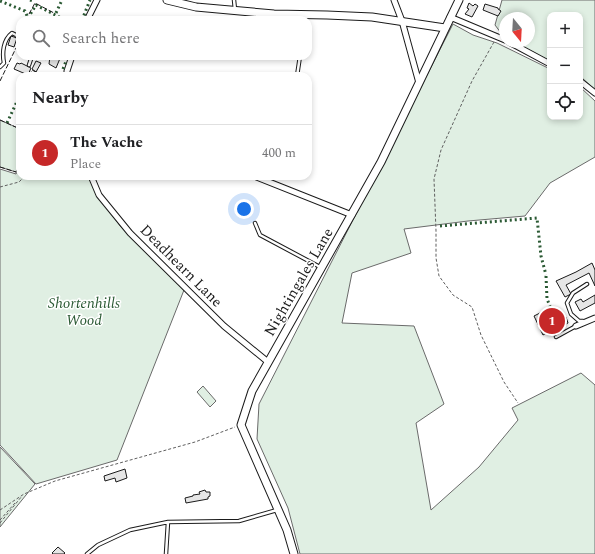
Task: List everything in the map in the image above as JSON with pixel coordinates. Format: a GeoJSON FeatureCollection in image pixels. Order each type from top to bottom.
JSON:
{"type":"FeatureCollection","features":[{"type":"Feature","properties":{"kind":"main road"},"geometry":{"type":"LineString","coordinates":[[167,0],[196,7],[295,16]]}},
{"type":"Feature","properties":{"kind":"main road","name":"Nightingales Lane"},"geometry":{"type":"LineString","coordinates":[[241,425],[252,391],[381,162],[459,0]]}},
{"type":"Feature","properties":{"kind":"main road"},"geometry":{"type":"LineString","coordinates":[[312,17],[372,17],[445,28]]}},
{"type":"Feature","properties":{"kind":"main road"},"geometry":{"type":"LineString","coordinates":[[241,425],[287,530],[294,554]]}},
{"type":"Feature","properties":{"kind":"street"},"geometry":{"type":"LineString","coordinates":[[89,16],[97,0]]}},
{"type":"Feature","properties":{"kind":"street"},"geometry":{"type":"LineString","coordinates":[[394,0],[402,21],[419,84]]}},
{"type":"Feature","properties":{"kind":"street"},"geometry":{"type":"LineString","coordinates":[[450,17],[498,36]]}},
{"type":"Feature","properties":{"kind":"street"},"geometry":{"type":"LineString","coordinates":[[520,48],[547,62]]}},
{"type":"Feature","properties":{"kind":"street"},"geometry":{"type":"LineString","coordinates":[[67,72],[71,60]]}},
{"type":"Feature","properties":{"kind":"street"},"geometry":{"type":"LineString","coordinates":[[583,83],[595,93]]}},
{"type":"Feature","properties":{"kind":"street","name":"Deadhearn Lane"},"geometry":{"type":"LineString","coordinates":[[93,180],[99,195],[130,233],[224,326],[268,362]]}},
{"type":"Feature","properties":{"kind":"street"},"geometry":{"type":"LineString","coordinates":[[264,180],[352,215]]}},
{"type":"Feature","properties":{"kind":"street"},"geometry":{"type":"LineString","coordinates":[[576,326],[595,318]]}},
{"type":"Feature","properties":{"kind":"lane"},"geometry":{"type":"LineString","coordinates":[[234,0],[234,11]]}},
{"type":"Feature","properties":{"kind":"lane"},"geometry":{"type":"LineString","coordinates":[[0,67],[4,63],[3,56],[5,41],[12,33],[16,35]]}},
{"type":"Feature","properties":{"kind":"lane"},"geometry":{"type":"LineString","coordinates":[[29,65],[31,60]]}},
{"type":"Feature","properties":{"kind":"lane"},"geometry":{"type":"LineString","coordinates":[[298,72],[299,60]]}},
{"type":"Feature","properties":{"kind":"lane"},"geometry":{"type":"LineString","coordinates":[[255,223],[260,235],[322,268]]}},
{"type":"Feature","properties":{"kind":"lane"},"geometry":{"type":"LineString","coordinates":[[587,284],[573,293],[567,303],[574,318],[579,321],[587,321]]}},
{"type":"Feature","properties":{"kind":"lane"},"geometry":{"type":"LineString","coordinates":[[556,337],[576,326]]}},
{"type":"Feature","properties":{"kind":"lane"},"geometry":{"type":"LineString","coordinates":[[87,554],[98,545],[130,530],[168,522],[239,521],[278,510]]}},
{"type":"Feature","properties":{"kind":"lane"},"geometry":{"type":"LineString","coordinates":[[166,554],[168,522]]}},
{"type":"Feature","properties":{"kind":"path"},"geometry":{"type":"LineString","coordinates":[[498,36],[472,81],[441,150],[434,178],[436,258],[439,276],[453,295],[472,307],[481,335],[504,382],[518,403]]}},
{"type":"Feature","properties":{"kind":"path"},"geometry":{"type":"LineString","coordinates":[[0,187],[20,182],[22,180]]}},
{"type":"Feature","properties":{"kind":"path"},"geometry":{"type":"LineString","coordinates":[[0,510],[24,494],[55,481],[195,442],[241,425]]}},
{"type":"Feature","properties":{"kind":"path"},"geometry":{"type":"LineString","coordinates":[[0,520],[24,494]]}},
{"type":"Feature","properties":{"kind":"path"},"geometry":{"type":"LineString","coordinates":[[0,522],[24,494]]}},
{"type":"Feature","properties":{"kind":"green space"},"geometry":{"type":"Polygon","coordinates":[[[502,0],[595,0],[595,90],[583,79],[583,12],[547,12],[547,59],[525,48],[535,48],[535,12],[499,12],[499,30],[495,25],[502,0]]]}},
{"type":"Feature","properties":{"kind":"green space"},"geometry":{"type":"Polygon","coordinates":[[[453,24],[473,35],[499,44],[499,48],[507,48],[547,68],[547,120],[583,120],[583,90],[595,101],[595,157],[550,183],[525,216],[404,229],[411,253],[352,273],[342,323],[414,326],[444,404],[416,423],[431,510],[479,467],[518,420],[512,408],[581,373],[595,385],[595,554],[300,554],[288,508],[257,439],[259,404],[453,24]]]}},
{"type":"Feature","properties":{"kind":"green space"},"geometry":{"type":"Polygon","coordinates":[[[0,120],[16,127],[16,172],[0,167],[0,120]]]}},
{"type":"Feature","properties":{"kind":"green space","name":"Shortenhills Wood"},"geometry":{"type":"Polygon","coordinates":[[[0,169],[16,174],[16,180],[90,180],[97,195],[121,227],[184,290],[117,460],[36,484],[0,445],[0,169]]]}},
{"type":"Feature","properties":{"kind":"green space"},"geometry":{"type":"Polygon","coordinates":[[[203,386],[216,401],[210,407],[197,392],[203,386]]]}},
{"type":"Feature","properties":{"kind":"green space"},"geometry":{"type":"Polygon","coordinates":[[[0,447],[35,484],[0,527],[0,447]]]}},
{"type":"Feature","properties":{"kind":"building"},"geometry":{"type":"Polygon","coordinates":[[[469,3],[473,6],[475,4],[478,6],[472,17],[465,14],[469,9],[467,8],[469,3]]]}},
{"type":"Feature","properties":{"kind":"building"},"geometry":{"type":"Polygon","coordinates":[[[485,4],[498,8],[501,11],[499,12],[498,16],[483,10],[485,4]]]}},
{"type":"Feature","properties":{"kind":"building"},"geometry":{"type":"Polygon","coordinates":[[[11,36],[16,38],[14,47],[8,45],[11,36]]]}},
{"type":"Feature","properties":{"kind":"building"},"geometry":{"type":"Polygon","coordinates":[[[50,60],[59,60],[56,68],[49,64],[50,60]]]}},
{"type":"Feature","properties":{"kind":"building"},"geometry":{"type":"Polygon","coordinates":[[[36,61],[41,63],[36,72],[32,69],[36,61]]]}},
{"type":"Feature","properties":{"kind":"building"},"geometry":{"type":"Polygon","coordinates":[[[17,63],[21,63],[31,68],[29,72],[21,72],[14,69],[17,63]]]}},
{"type":"Feature","properties":{"kind":"building"},"geometry":{"type":"Polygon","coordinates":[[[592,263],[595,270],[595,286],[589,273],[566,285],[571,294],[565,297],[556,281],[592,263]]]}},
{"type":"Feature","properties":{"kind":"building"},"geometry":{"type":"Polygon","coordinates":[[[595,295],[595,303],[580,311],[575,302],[581,299],[583,302],[595,295]]]}},
{"type":"Feature","properties":{"kind":"building"},"geometry":{"type":"Polygon","coordinates":[[[550,308],[558,320],[566,317],[568,323],[557,329],[556,327],[553,328],[554,331],[552,332],[551,330],[543,335],[534,316],[550,308]]]}},
{"type":"Feature","properties":{"kind":"building"},"geometry":{"type":"Polygon","coordinates":[[[559,309],[562,314],[559,316],[560,319],[558,320],[554,312],[559,309]]]}},
{"type":"Feature","properties":{"kind":"building"},"geometry":{"type":"Polygon","coordinates":[[[125,469],[127,478],[116,482],[115,478],[105,481],[104,476],[125,469]]]}},
{"type":"Feature","properties":{"kind":"building"},"geometry":{"type":"Polygon","coordinates":[[[205,490],[206,492],[210,492],[208,499],[186,503],[185,498],[200,494],[199,492],[205,490]]]}},
{"type":"Feature","properties":{"kind":"building"},"geometry":{"type":"Polygon","coordinates":[[[58,547],[65,553],[64,554],[52,553],[58,547]]]}},
{"type":"Feature","properties":{"kind":"hedge"},"geometry":{"type":"LineString","coordinates":[[30,0],[33,0]]}},
{"type":"Feature","properties":{"kind":"hedge"},"geometry":{"type":"LineString","coordinates":[[56,13],[62,0]]}},
{"type":"Feature","properties":{"kind":"hedge"},"geometry":{"type":"LineString","coordinates":[[84,16],[90,0]]}},
{"type":"Feature","properties":{"kind":"hedge"},"geometry":{"type":"LineString","coordinates":[[0,1],[25,11],[27,16]]}},
{"type":"Feature","properties":{"kind":"hedge"},"geometry":{"type":"LineString","coordinates":[[29,16],[36,5],[57,16]]}},
{"type":"Feature","properties":{"kind":"hedge"},"geometry":{"type":"LineString","coordinates":[[63,69],[66,60]]}},
{"type":"Feature","properties":{"kind":"hedge"},"geometry":{"type":"LineString","coordinates":[[7,123],[16,104]]}},
{"type":"Feature","properties":{"kind":"hedge"},"geometry":{"type":"LineString","coordinates":[[440,226],[537,218],[541,256],[546,275]]}},
{"type":"Feature","properties":{"kind":"hedge"},"geometry":{"type":"LineString","coordinates":[[546,276],[547,299],[550,306]]}},
{"type":"Feature","properties":{"kind":"fence"},"geometry":{"type":"LineString","coordinates":[[29,14],[35,3],[54,13]]}},
{"type":"Feature","properties":{"kind":"fence"},"geometry":{"type":"LineString","coordinates":[[0,81],[16,48]]}},
{"type":"Feature","properties":{"kind":"fence"},"geometry":{"type":"LineString","coordinates":[[31,72],[32,70],[36,72]]}},
{"type":"Feature","properties":{"kind":"fence"},"geometry":{"type":"LineString","coordinates":[[0,120],[16,127]]}},
{"type":"Feature","properties":{"kind":"fence"},"geometry":{"type":"LineString","coordinates":[[0,167],[16,172]]}},
{"type":"Feature","properties":{"kind":"place","name":"The Vache"},"geometry":{"type":"Point","coordinates":[552,321]}}]}
